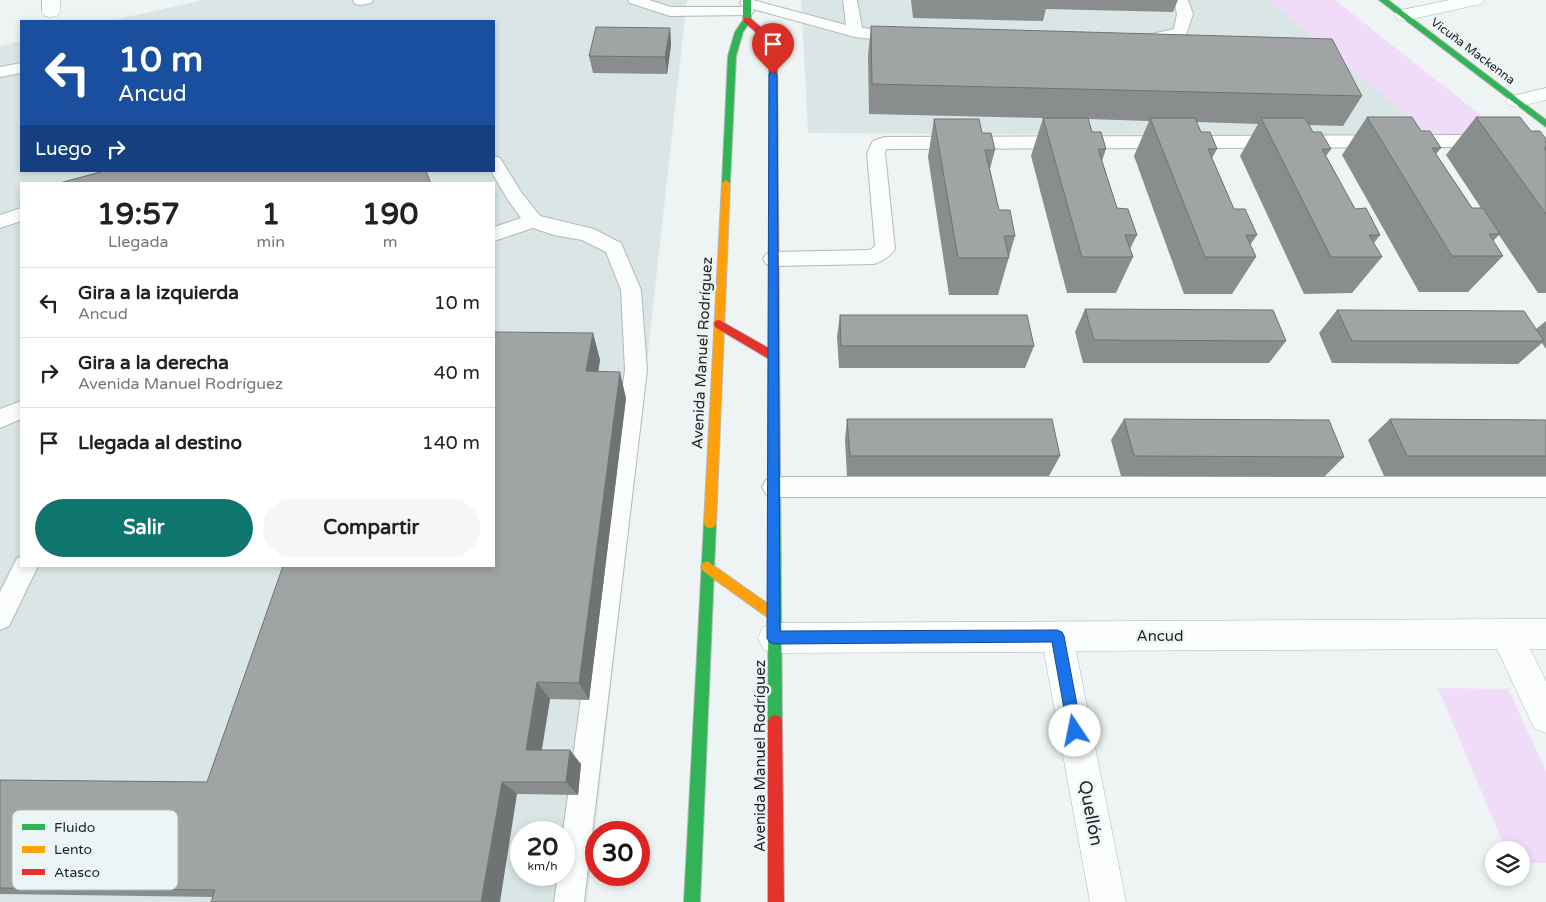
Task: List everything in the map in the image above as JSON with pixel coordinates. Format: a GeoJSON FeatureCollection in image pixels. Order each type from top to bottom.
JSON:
{"type":"FeatureCollection","features":[{"type":"Feature","properties":{"kind":"main road","name":"Vicuña Mackenna"},"geometry":{"type":"LineString","coordinates":[[1383,0],[1546,124]]}},
{"type":"Feature","properties":{"kind":"main road","name":"Avenida Manuel Rodríguez"},"geometry":{"type":"LineString","coordinates":[[747,8],[767,37],[773,55],[776,902]]}},
{"type":"Feature","properties":{"kind":"main road","name":"Avenida Manuel Rodríguez"},"geometry":{"type":"LineString","coordinates":[[692,902],[732,56],[747,8]]}},
{"type":"Feature","properties":{"kind":"main road"},"geometry":{"type":"LineString","coordinates":[[719,324],[773,356]]}},
{"type":"Feature","properties":{"kind":"main road"},"geometry":{"type":"LineString","coordinates":[[707,567],[774,626]]}},
{"type":"Feature","properties":{"kind":"street"},"geometry":{"type":"LineString","coordinates":[[1403,15],[1476,0]]}},
{"type":"Feature","properties":{"kind":"street"},"geometry":{"type":"LineString","coordinates":[[1516,101],[1546,94]]}},
{"type":"Feature","properties":{"kind":"street","name":"Ancud"},"geometry":{"type":"LineString","coordinates":[[774,626],[1057,636],[1546,634]]}},
{"type":"Feature","properties":{"kind":"street"},"geometry":{"type":"LineString","coordinates":[[1506,634],[1546,716]]}},
{"type":"Feature","properties":{"kind":"street","name":"Quellón"},"geometry":{"type":"LineString","coordinates":[[1057,636],[1108,902]]}},
{"type":"Feature","properties":{"kind":"lane"},"geometry":{"type":"LineString","coordinates":[[635,0],[670,12],[747,8],[855,32],[911,38]]}},
{"type":"Feature","properties":{"kind":"lane"},"geometry":{"type":"LineString","coordinates":[[850,0],[855,32]]}},
{"type":"Feature","properties":{"kind":"lane"},"geometry":{"type":"LineString","coordinates":[[1126,41],[1136,41],[1181,32],[1185,14],[1181,0]]}},
{"type":"Feature","properties":{"kind":"lane"},"geometry":{"type":"LineString","coordinates":[[0,72],[20,68]]}},
{"type":"Feature","properties":{"kind":"lane"},"geometry":{"type":"LineString","coordinates":[[773,259],[874,257],[885,249],[876,153],[879,145],[884,143],[1467,141],[1487,144],[1505,154]]}},
{"type":"Feature","properties":{"kind":"lane"},"geometry":{"type":"LineString","coordinates":[[495,164],[514,196],[533,221],[554,228],[587,234],[614,248],[631,290],[636,370],[569,902]]}},
{"type":"Feature","properties":{"kind":"lane"},"geometry":{"type":"LineString","coordinates":[[0,222],[20,214]]}},
{"type":"Feature","properties":{"kind":"lane"},"geometry":{"type":"LineString","coordinates":[[495,234],[533,221]]}},
{"type":"Feature","properties":{"kind":"lane"},"geometry":{"type":"LineString","coordinates":[[0,420],[20,410]]}},
{"type":"Feature","properties":{"kind":"lane"},"geometry":{"type":"LineString","coordinates":[[774,487],[1546,487]]}},
{"type":"Feature","properties":{"kind":"lane"},"geometry":{"type":"LineString","coordinates":[[0,618],[26,567]]}},
{"type":"Feature","properties":{"kind":"shaded area"},"geometry":{"type":"Polygon","coordinates":[[[204,0],[687,0],[596,821],[585,821],[585,886],[589,886],[587,902],[0,902],[0,46],[20,41],[20,172],[495,172],[495,20],[114,20],[204,0]]]}},
{"type":"Feature","properties":{"kind":"shaded area"},"geometry":{"type":"Polygon","coordinates":[[[801,0],[1269,0],[1433,136],[808,133],[801,0]]]}},
{"type":"Feature","properties":{"kind":"shaded area"},"geometry":{"type":"Polygon","coordinates":[[[1269,0],[1335,0],[1507,136],[1433,136],[1269,0]]]}},
{"type":"Feature","properties":{"kind":"shaded area"},"geometry":{"type":"Polygon","coordinates":[[[1438,688],[1508,689],[1546,771],[1546,863],[1530,863],[1530,841],[1502,841],[1438,688]]]}},
{"type":"Feature","properties":{"kind":"building"},"geometry":{"type":"Polygon","coordinates":[[[871,26],[1332,39],[1362,96],[872,84],[871,26]]]}},
{"type":"Feature","properties":{"kind":"building"},"geometry":{"type":"Polygon","coordinates":[[[596,27],[670,28],[665,57],[589,56],[596,27]]]}},
{"type":"Feature","properties":{"kind":"building"},"geometry":{"type":"Polygon","coordinates":[[[1367,117],[1412,117],[1421,131],[1430,131],[1441,148],[1432,148],[1472,208],[1483,208],[1500,234],[1489,234],[1503,256],[1452,256],[1367,117]]]}},
{"type":"Feature","properties":{"kind":"building"},"geometry":{"type":"Polygon","coordinates":[[[1476,117],[1520,117],[1531,131],[1540,131],[1546,139],[1546,148],[1544,148],[1546,151],[1546,214],[1476,117]]]}},
{"type":"Feature","properties":{"kind":"building"},"geometry":{"type":"Polygon","coordinates":[[[1043,118],[1088,118],[1092,132],[1101,132],[1106,149],[1098,149],[1117,208],[1128,209],[1137,235],[1125,235],[1133,257],[1082,257],[1043,118]]]}},
{"type":"Feature","properties":{"kind":"building"},"geometry":{"type":"Polygon","coordinates":[[[1150,118],[1195,118],[1201,132],[1210,132],[1217,149],[1208,149],[1234,209],[1245,209],[1257,235],[1246,235],[1256,257],[1205,257],[1150,118]]]}},
{"type":"Feature","properties":{"kind":"building"},"geometry":{"type":"Polygon","coordinates":[[[1261,118],[1305,118],[1313,132],[1321,132],[1331,149],[1322,149],[1355,209],[1366,208],[1380,235],[1369,235],[1382,257],[1331,257],[1261,118]]]}},
{"type":"Feature","properties":{"kind":"building"},"geometry":{"type":"Polygon","coordinates":[[[934,119],[979,119],[982,133],[991,133],[995,150],[985,150],[999,210],[1010,210],[1015,236],[1004,236],[1009,258],[958,258],[934,119]]]}},
{"type":"Feature","properties":{"kind":"building"},"geometry":{"type":"Polygon","coordinates":[[[100,172],[426,172],[430,182],[63,182],[100,172]]]}},
{"type":"Feature","properties":{"kind":"building"},"geometry":{"type":"Polygon","coordinates":[[[1085,309],[1273,310],[1286,341],[1094,340],[1085,309]]]}},
{"type":"Feature","properties":{"kind":"building"},"geometry":{"type":"Polygon","coordinates":[[[1337,310],[1524,311],[1544,341],[1352,341],[1337,310]]]}},
{"type":"Feature","properties":{"kind":"building"},"geometry":{"type":"Polygon","coordinates":[[[840,315],[1027,315],[1034,346],[841,346],[840,315]]]}},
{"type":"Feature","properties":{"kind":"building"},"geometry":{"type":"Polygon","coordinates":[[[495,332],[593,333],[586,371],[620,372],[579,683],[537,682],[526,750],[570,750],[566,782],[502,782],[481,902],[211,902],[215,890],[178,890],[178,810],[12,810],[12,888],[0,888],[0,780],[207,782],[283,567],[495,567],[495,332]]]}},
{"type":"Feature","properties":{"kind":"building"},"geometry":{"type":"Polygon","coordinates":[[[847,419],[1052,419],[1060,456],[850,456],[847,419]]]}},
{"type":"Feature","properties":{"kind":"building"},"geometry":{"type":"Polygon","coordinates":[[[1124,419],[1329,420],[1344,457],[1134,456],[1124,419]]]}},
{"type":"Feature","properties":{"kind":"building"},"geometry":{"type":"Polygon","coordinates":[[[1390,419],[1546,420],[1546,456],[1407,456],[1390,419]]]}},
{"type":"Feature","properties":{"kind":"traffic: fast"},"geometry":{"type":"LineString","coordinates":[[726,183],[732,56],[739,32],[747,20],[747,0]]}},
{"type":"Feature","properties":{"kind":"traffic: fast"},"geometry":{"type":"LineString","coordinates":[[1383,0],[1546,124]]}},
{"type":"Feature","properties":{"kind":"traffic: fast"},"geometry":{"type":"LineString","coordinates":[[774,323],[775,722]]}},
{"type":"Feature","properties":{"kind":"traffic: fast"},"geometry":{"type":"LineString","coordinates":[[692,902],[710,523]]}},
{"type":"Feature","properties":{"kind":"traffic: slow"},"geometry":{"type":"LineString","coordinates":[[710,523],[726,183]]}},
{"type":"Feature","properties":{"kind":"traffic: slow"},"geometry":{"type":"LineString","coordinates":[[707,567],[774,615]]}},
{"type":"Feature","properties":{"kind":"traffic: jam"},"geometry":{"type":"LineString","coordinates":[[747,20],[767,37],[773,55],[774,323]]}},
{"type":"Feature","properties":{"kind":"traffic: jam"},"geometry":{"type":"LineString","coordinates":[[719,324],[773,356]]}},
{"type":"Feature","properties":{"kind":"traffic: jam"},"geometry":{"type":"LineString","coordinates":[[775,722],[776,902]]}},
{"type":"Feature","properties":{"kind":"route"},"geometry":{"type":"LineString","coordinates":[[773,74],[774,638],[833,636],[1057,636],[1075,731]]}}]}
